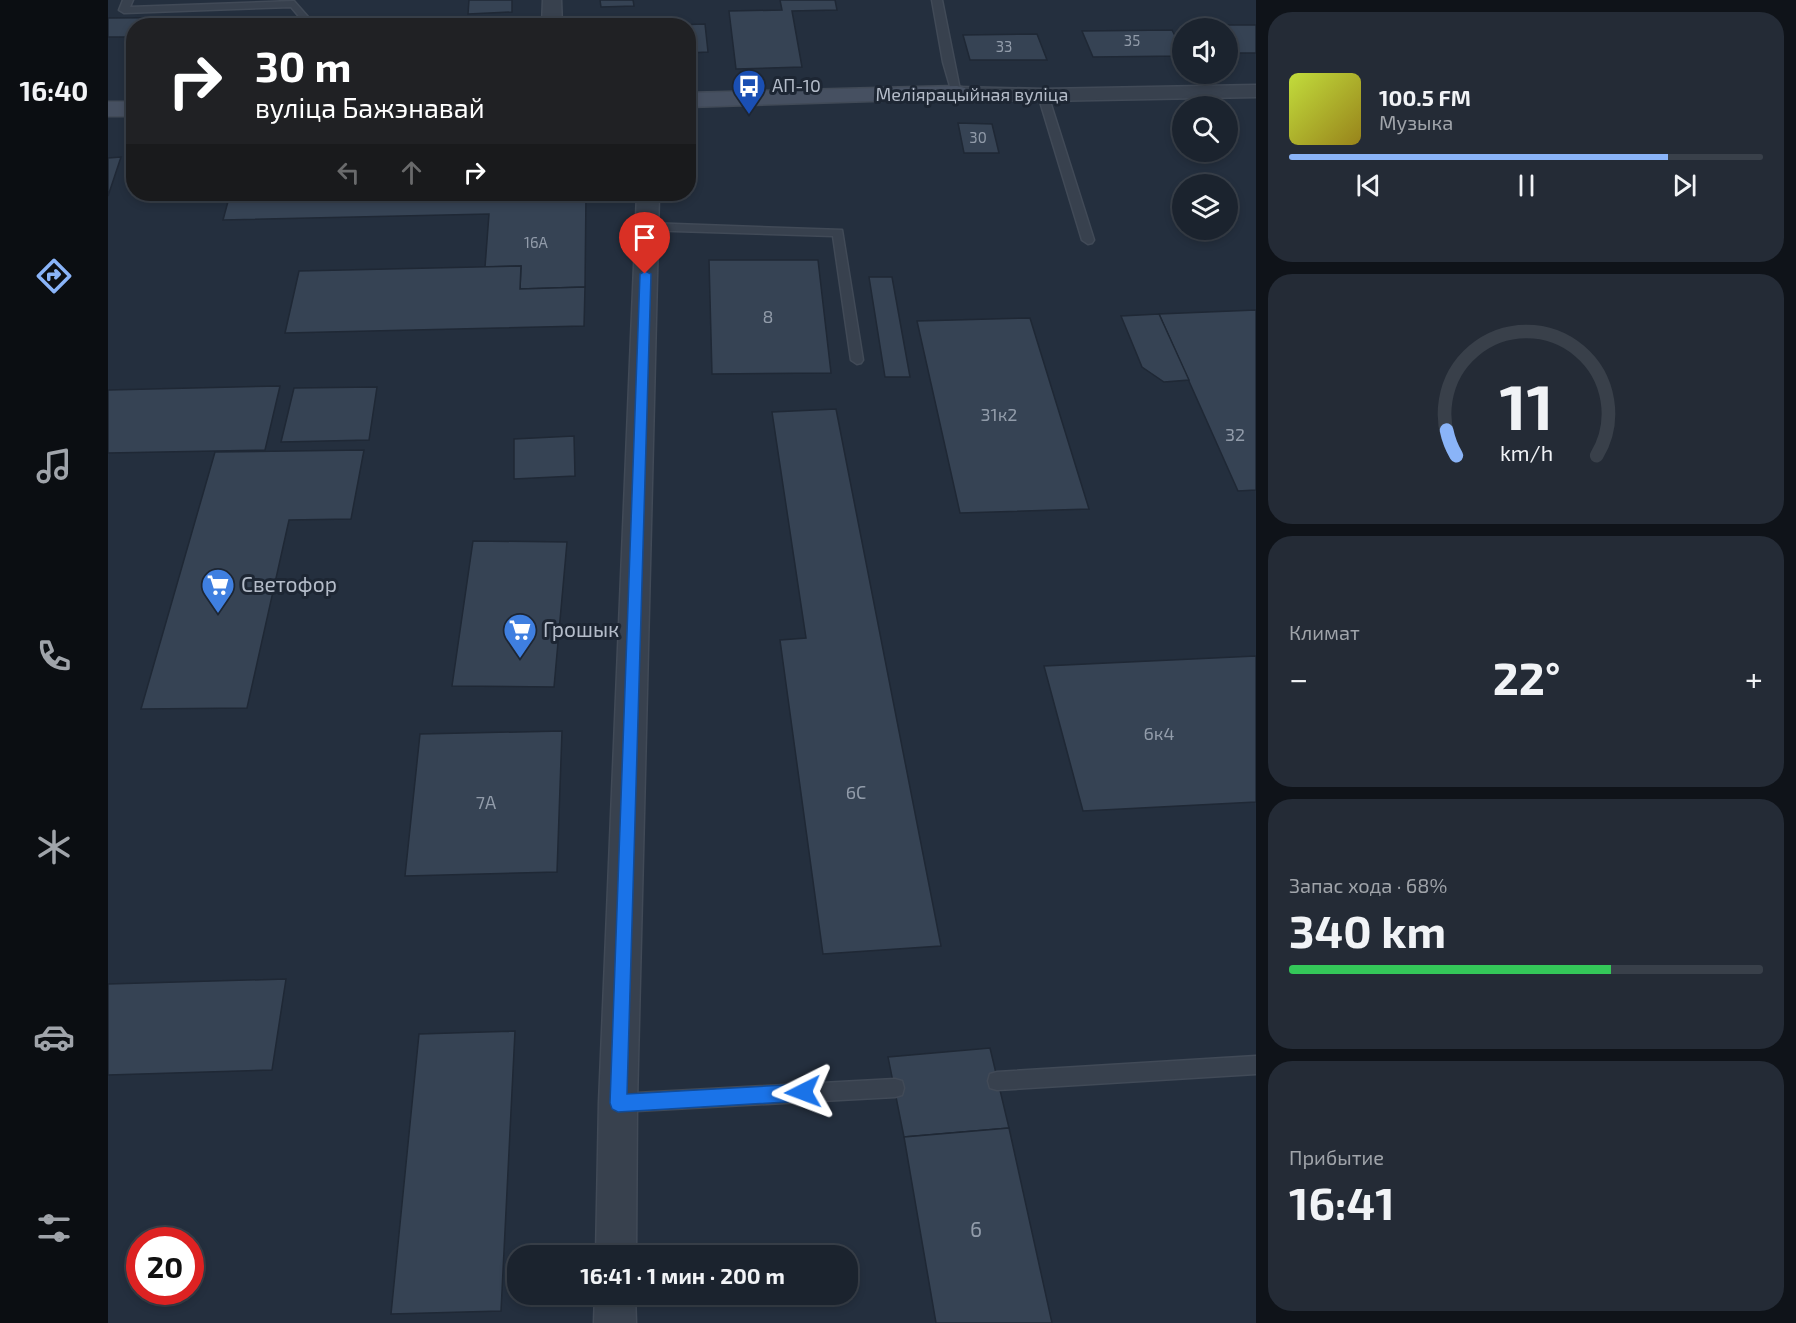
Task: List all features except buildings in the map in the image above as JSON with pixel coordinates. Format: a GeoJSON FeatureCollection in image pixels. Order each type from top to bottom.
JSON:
{"type":"FeatureCollection","features":[{"type":"Feature","properties":{"kind":"street"},"geometry":{"type":"LineString","coordinates":[[552,0],[552,18]]}},
{"type":"Feature","properties":{"kind":"street","name":"Меліярацыйная вуліца"},"geometry":{"type":"LineString","coordinates":[[696,100],[957,93],[1043,95],[1256,91]]}},
{"type":"Feature","properties":{"kind":"street"},"geometry":{"type":"LineString","coordinates":[[108,109],[126,109]]}},
{"type":"Feature","properties":{"kind":"street"},"geometry":{"type":"LineString","coordinates":[[616,1245],[618,1103],[648,201]]}},
{"type":"Feature","properties":{"kind":"street"},"geometry":{"type":"LineString","coordinates":[[615,1305],[615,1323]]}},
{"type":"Feature","properties":{"kind":"lane"},"geometry":{"type":"LineString","coordinates":[[129,0],[124,10],[294,4],[305,18]]}},
{"type":"Feature","properties":{"kind":"lane"},"geometry":{"type":"LineString","coordinates":[[937,0],[948,62],[957,93]]}},
{"type":"Feature","properties":{"kind":"lane"},"geometry":{"type":"LineString","coordinates":[[1043,95],[1088,240]]}},
{"type":"Feature","properties":{"kind":"lane"},"geometry":{"type":"LineString","coordinates":[[647,227],[838,233],[857,360]]}},
{"type":"Feature","properties":{"kind":"lane"},"geometry":{"type":"LineString","coordinates":[[997,1081],[1256,1065]]}},
{"type":"Feature","properties":{"kind":"lane"},"geometry":{"type":"LineString","coordinates":[[618,1103],[895,1088]]}},
{"type":"Feature","properties":{"kind":"place","name":"АП-10"},"geometry":{"type":"Point","coordinates":[749,115]}},
{"type":"Feature","properties":{"kind":"place","name":"Светофор"},"geometry":{"type":"Point","coordinates":[218,614]}},
{"type":"Feature","properties":{"kind":"place","name":"Грошык"},"geometry":{"type":"Point","coordinates":[520,659]}},
{"type":"Feature","properties":{"kind":"route"},"geometry":{"type":"LineString","coordinates":[[645,274],[618,1103],[803,1092]]}}]}
